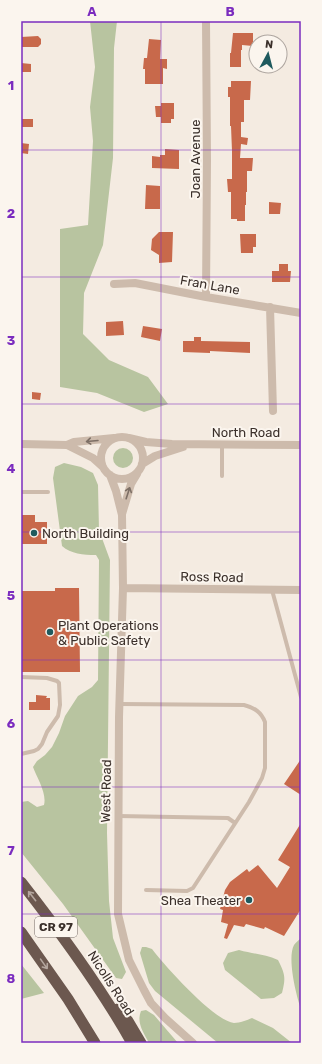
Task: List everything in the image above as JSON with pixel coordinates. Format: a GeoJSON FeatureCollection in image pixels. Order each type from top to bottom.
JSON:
{"type":"FeatureCollection","features":[{"type":"Feature","properties":{"kind":"highway","name":"Nicolls Road"},"geometry":{"type":"LineString","coordinates":[[21,882],[65,939],[132,1043]]}},
{"type":"Feature","properties":{"kind":"highway","name":"CR 97"},"geometry":{"type":"LineString","coordinates":[[21,932],[68,999],[95,1043]]}},
{"type":"Feature","properties":{"kind":"highway"},"geometry":{"type":"LineString","coordinates":[[88,973],[128,1021],[141,1043]]}},
{"type":"Feature","properties":{"kind":"street","name":"Joan Avenue"},"geometry":{"type":"LineString","coordinates":[[206,21],[206,297]]}},
{"type":"Feature","properties":{"kind":"street","name":"Fran Lane"},"geometry":{"type":"LineString","coordinates":[[114,284],[135,283],[301,313]]}},
{"type":"Feature","properties":{"kind":"street"},"geometry":{"type":"LineString","coordinates":[[270,307],[273,411]]}},
{"type":"Feature","properties":{"kind":"street"},"geometry":{"type":"LineString","coordinates":[[104,467],[102,456],[103,450],[110,441],[117,438]]}},
{"type":"Feature","properties":{"kind":"street"},"geometry":{"type":"LineString","coordinates":[[21,444],[67,445],[74,442],[129,438],[140,447],[143,453],[142,464],[138,473],[132,477],[118,479],[110,475],[104,467],[93,458],[67,445]]}},
{"type":"Feature","properties":{"kind":"street","name":"North Road"},"geometry":{"type":"LineString","coordinates":[[129,438],[157,443],[301,445]]}},
{"type":"Feature","properties":{"kind":"street","name":"North Road"},"geometry":{"type":"LineString","coordinates":[[142,464],[164,453],[192,444]]}},
{"type":"Feature","properties":{"kind":"street","name":"West Road"},"geometry":{"type":"LineString","coordinates":[[122,515],[131,484],[138,473]]}},
{"type":"Feature","properties":{"kind":"street","name":"West Road"},"geometry":{"type":"LineString","coordinates":[[110,475],[122,515],[118,914],[129,960],[151,1003],[164,1018],[193,1043]]}},
{"type":"Feature","properties":{"kind":"street","name":"Ross Road"},"geometry":{"type":"LineString","coordinates":[[122,588],[301,590]]}},
{"type":"Feature","properties":{"kind":"lane"},"geometry":{"type":"LineString","coordinates":[[222,444],[222,476]]}},
{"type":"Feature","properties":{"kind":"lane"},"geometry":{"type":"LineString","coordinates":[[21,492],[48,492]]}},
{"type":"Feature","properties":{"kind":"lane"},"geometry":{"type":"LineString","coordinates":[[272,590],[301,697]]}},
{"type":"Feature","properties":{"kind":"lane"},"geometry":{"type":"LineString","coordinates":[[21,677],[47,678],[57,681],[59,683],[60,705],[58,716],[46,732],[42,744],[34,751],[21,754]]}},
{"type":"Feature","properties":{"kind":"lane"},"geometry":{"type":"LineString","coordinates":[[120,704],[244,705],[258,710],[265,722],[265,768],[258,786],[193,888],[187,891],[146,890]]}},
{"type":"Feature","properties":{"kind":"lane"},"geometry":{"type":"LineString","coordinates":[[118,816],[228,818],[235,823]]}},
{"type":"Feature","properties":{"kind":"green space"},"geometry":{"type":"Polygon","coordinates":[[[90,21],[117,21],[114,48],[113,158],[103,245],[84,293],[83,334],[109,360],[148,377],[168,404],[144,412],[97,393],[60,387],[60,229],[88,225],[93,141],[90,107],[95,67],[90,21]]]}},
{"type":"Feature","properties":{"kind":"green space"},"geometry":{"type":"Polygon","coordinates":[[[119,448],[127,448],[133,454],[133,462],[127,468],[119,468],[113,462],[113,454],[119,448]]]}},
{"type":"Feature","properties":{"kind":"green space"},"geometry":{"type":"Polygon","coordinates":[[[64,463],[81,467],[93,473],[98,485],[99,530],[110,560],[107,833],[109,901],[113,938],[126,972],[122,979],[116,978],[63,904],[21,852],[21,802],[28,801],[37,807],[44,805],[45,800],[33,767],[37,761],[52,747],[65,716],[78,696],[92,687],[98,680],[99,560],[96,555],[78,554],[69,551],[62,546],[53,478],[55,467],[64,463]]]}},
{"type":"Feature","properties":{"kind":"green space"},"geometry":{"type":"Polygon","coordinates":[[[301,938],[301,1009],[295,986],[291,959],[294,945],[301,938]]]}},
{"type":"Feature","properties":{"kind":"green space"},"geometry":{"type":"Polygon","coordinates":[[[142,947],[152,949],[190,992],[225,1020],[236,1023],[252,1018],[273,1028],[292,1043],[218,1043],[155,991],[149,983],[140,953],[142,947]]]}},
{"type":"Feature","properties":{"kind":"green space"},"geometry":{"type":"Polygon","coordinates":[[[239,950],[268,956],[278,960],[284,976],[282,993],[274,998],[261,999],[225,970],[223,963],[228,953],[239,950]]]}},
{"type":"Feature","properties":{"kind":"green space"},"geometry":{"type":"Polygon","coordinates":[[[21,964],[44,993],[21,999],[21,964]]]}},
{"type":"Feature","properties":{"kind":"green space"},"geometry":{"type":"Polygon","coordinates":[[[146,1010],[154,1015],[178,1043],[149,1043],[141,1028],[139,1020],[141,1011],[146,1010]]]}},
{"type":"Feature","properties":{"kind":"building"},"geometry":{"type":"Polygon","coordinates":[[[233,33],[253,33],[248,34],[248,46],[242,45],[241,67],[230,67],[233,33]]]}},
{"type":"Feature","properties":{"kind":"building"},"geometry":{"type":"Polygon","coordinates":[[[38,36],[41,39],[41,44],[38,47],[21,47],[21,37],[38,36]]]}},
{"type":"Feature","properties":{"kind":"building"},"geometry":{"type":"Polygon","coordinates":[[[149,39],[161,40],[160,59],[167,59],[167,69],[163,68],[163,84],[145,84],[145,69],[143,69],[144,58],[147,58],[149,39]]]}},
{"type":"Feature","properties":{"kind":"building"},"geometry":{"type":"Polygon","coordinates":[[[21,63],[31,64],[31,72],[21,72],[21,63]]]}},
{"type":"Feature","properties":{"kind":"building"},"geometry":{"type":"Polygon","coordinates":[[[231,81],[251,81],[250,100],[244,100],[244,122],[241,122],[241,137],[248,138],[247,145],[241,144],[240,158],[253,158],[252,171],[247,171],[245,221],[231,219],[231,192],[228,192],[227,179],[232,179],[230,97],[228,97],[228,87],[231,87],[231,81]]]}},
{"type":"Feature","properties":{"kind":"building"},"geometry":{"type":"Polygon","coordinates":[[[161,103],[174,103],[174,119],[171,119],[171,123],[161,123],[161,117],[156,117],[155,106],[161,106],[161,103]]]}},
{"type":"Feature","properties":{"kind":"building"},"geometry":{"type":"Polygon","coordinates":[[[21,119],[33,119],[33,127],[21,127],[21,119]]]}},
{"type":"Feature","properties":{"kind":"building"},"geometry":{"type":"Polygon","coordinates":[[[21,143],[29,144],[28,154],[21,153],[21,143]]]}},
{"type":"Feature","properties":{"kind":"building"},"geometry":{"type":"Polygon","coordinates":[[[165,149],[179,150],[179,169],[152,168],[152,156],[160,157],[160,155],[165,155],[165,149]]]}},
{"type":"Feature","properties":{"kind":"building"},"geometry":{"type":"Polygon","coordinates":[[[146,185],[160,186],[160,209],[145,209],[146,185]]]}},
{"type":"Feature","properties":{"kind":"building"},"geometry":{"type":"Polygon","coordinates":[[[269,202],[281,203],[280,214],[269,214],[269,202]]]}},
{"type":"Feature","properties":{"kind":"building"},"geometry":{"type":"Polygon","coordinates":[[[159,232],[173,232],[172,262],[159,263],[159,255],[151,250],[152,239],[159,232]]]}},
{"type":"Feature","properties":{"kind":"building"},"geometry":{"type":"Polygon","coordinates":[[[240,234],[256,234],[256,247],[253,247],[253,253],[241,253],[240,234]]]}},
{"type":"Feature","properties":{"kind":"building"},"geometry":{"type":"Polygon","coordinates":[[[279,264],[288,264],[288,271],[291,271],[290,282],[272,282],[272,271],[279,271],[279,264]]]}},
{"type":"Feature","properties":{"kind":"building"},"geometry":{"type":"Polygon","coordinates":[[[123,321],[124,335],[106,336],[106,322],[123,321]]]}},
{"type":"Feature","properties":{"kind":"building"},"geometry":{"type":"Polygon","coordinates":[[[143,326],[162,329],[160,341],[141,337],[143,326]]]}},
{"type":"Feature","properties":{"kind":"building"},"geometry":{"type":"Polygon","coordinates":[[[194,337],[201,337],[201,341],[250,342],[250,353],[210,351],[210,353],[183,352],[183,341],[194,341],[194,337]]]}},
{"type":"Feature","properties":{"kind":"building"},"geometry":{"type":"Polygon","coordinates":[[[32,392],[41,393],[40,400],[32,399],[32,392]]]}},
{"type":"Feature","properties":{"kind":"building","name":"North Building"},"geometry":{"type":"Polygon","coordinates":[[[21,515],[35,515],[35,522],[47,522],[47,544],[21,544],[21,515]]]}},
{"type":"Feature","properties":{"kind":"building","name":"Plant Operations & Public Safety"},"geometry":{"type":"Polygon","coordinates":[[[55,588],[79,588],[80,672],[21,672],[21,591],[55,591],[55,588]]]}},
{"type":"Feature","properties":{"kind":"building"},"geometry":{"type":"Polygon","coordinates":[[[36,695],[47,696],[46,698],[50,698],[50,710],[29,710],[29,702],[36,702],[36,695]]]}},
{"type":"Feature","properties":{"kind":"building"},"geometry":{"type":"Polygon","coordinates":[[[301,759],[301,795],[284,784],[301,759]]]}},
{"type":"Feature","properties":{"kind":"building"},"geometry":{"type":"Polygon","coordinates":[[[301,823],[301,909],[284,936],[265,927],[264,929],[246,924],[244,927],[234,925],[227,939],[224,938],[228,924],[221,922],[223,910],[220,909],[225,890],[230,882],[247,869],[249,872],[258,865],[277,888],[290,867],[278,860],[301,823]]]}},
{"type":"Feature","properties":{"kind":"place","name":"North Building"},"geometry":{"type":"Point","coordinates":[34,533]}},
{"type":"Feature","properties":{"kind":"place","name":"Plant Operations & Public Safety"},"geometry":{"type":"Point","coordinates":[50,632]}},
{"type":"Feature","properties":{"kind":"place","name":"Shea Theater"},"geometry":{"type":"Point","coordinates":[249,900]}}]}
